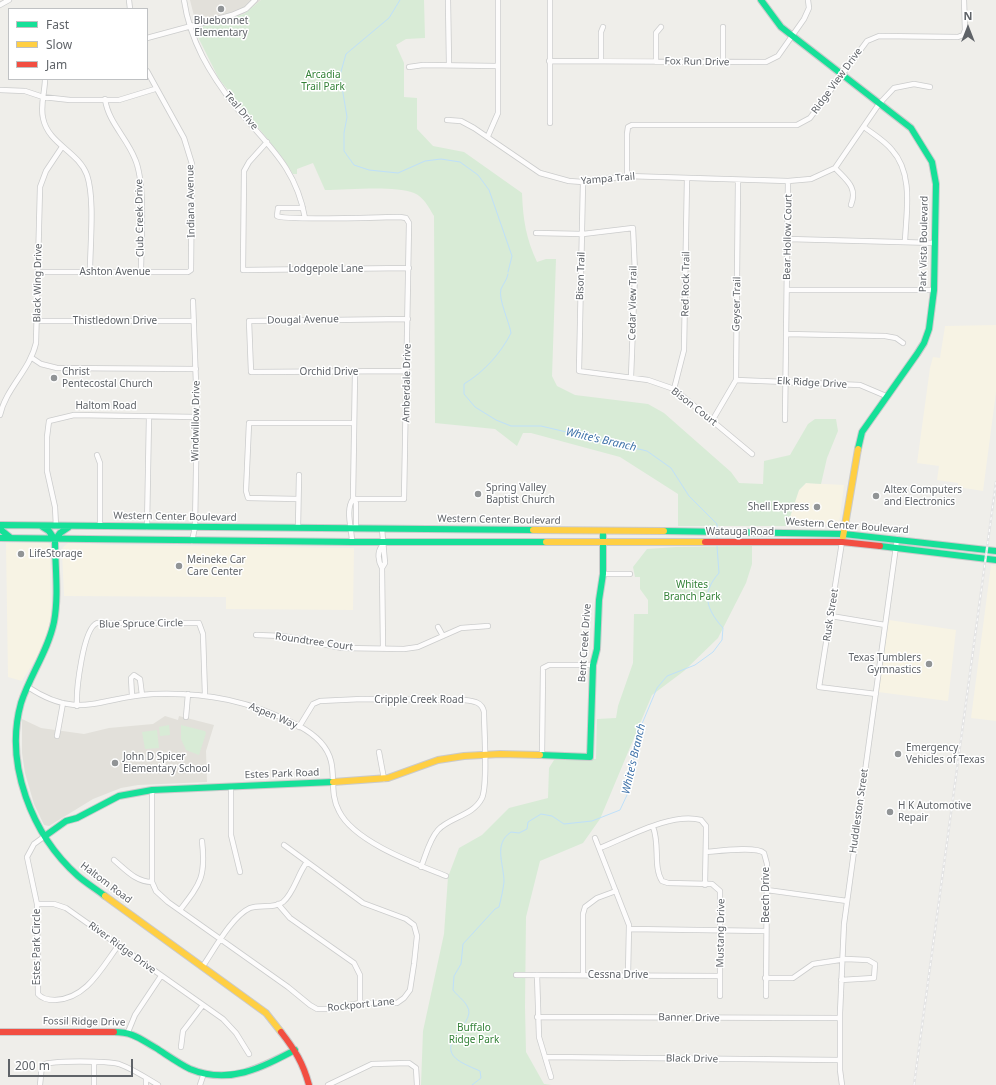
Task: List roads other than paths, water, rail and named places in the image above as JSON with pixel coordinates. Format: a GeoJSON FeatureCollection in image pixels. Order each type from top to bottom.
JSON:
{"type":"FeatureCollection","features":[{"type":"Feature","properties":{"kind":"main road","name":"Park Vista Boulevard"},"geometry":{"type":"LineString","coordinates":[[761,0],[781,27],[880,104],[917,135],[932,162],[936,184],[934,290],[932,313],[924,342],[867,424],[860,439],[842,542]]}},
{"type":"Feature","properties":{"kind":"main road","name":"Western Center Boulevard"},"geometry":{"type":"LineString","coordinates":[[0,525],[844,534],[996,551]]}},
{"type":"Feature","properties":{"kind":"main road"},"geometry":{"type":"LineString","coordinates":[[41,526],[49,531],[55,540]]}},
{"type":"Feature","properties":{"kind":"main road"},"geometry":{"type":"LineString","coordinates":[[55,540],[60,532],[71,526]]}},
{"type":"Feature","properties":{"kind":"main road"},"geometry":{"type":"LineString","coordinates":[[0,529],[11,538]]}},
{"type":"Feature","properties":{"kind":"main road","name":"Bent Creek Drive"},"geometry":{"type":"LineString","coordinates":[[590,756],[593,665],[597,646],[599,600],[603,574],[602,531]]}},
{"type":"Feature","properties":{"kind":"main road"},"geometry":{"type":"LineString","coordinates":[[637,531],[637,543]]}},
{"type":"Feature","properties":{"kind":"main road"},"geometry":{"type":"LineString","coordinates":[[0,538],[55,540],[352,542],[382,544],[603,542]]}},
{"type":"Feature","properties":{"kind":"main road","name":"Haltom Road"},"geometry":{"type":"LineString","coordinates":[[55,540],[54,625],[43,659],[28,687],[18,712],[16,736],[18,761],[24,790],[36,820],[45,836],[63,861],[79,877],[266,1013],[295,1050],[304,1066],[309,1085]]}},
{"type":"Feature","properties":{"kind":"main road","name":"Watauga Road"},"geometry":{"type":"LineString","coordinates":[[603,542],[842,542],[996,560]]}},
{"type":"Feature","properties":{"kind":"main road","name":"Estes Park Road"},"geometry":{"type":"LineString","coordinates":[[45,836],[66,822],[77,818],[119,796],[152,790],[384,779],[444,759],[484,755],[590,756]]}},
{"type":"Feature","properties":{"kind":"main road","name":"Fossil Ridge Drive"},"geometry":{"type":"LineString","coordinates":[[0,1032],[128,1032],[183,1064],[204,1073],[224,1076],[240,1075],[257,1070],[295,1050]]}},
{"type":"Feature","properties":{"kind":"street"},"geometry":{"type":"LineString","coordinates":[[0,5],[9,0]]}},
{"type":"Feature","properties":{"kind":"street","name":"Teal Drive"},"geometry":{"type":"LineString","coordinates":[[184,0],[189,26],[203,60],[216,80],[236,106],[268,142],[289,172],[303,208],[305,218]]}},
{"type":"Feature","properties":{"kind":"street"},"geometry":{"type":"LineString","coordinates":[[148,38],[246,9],[255,0]]}},
{"type":"Feature","properties":{"kind":"street"},"geometry":{"type":"LineString","coordinates":[[448,0],[449,65]]}},
{"type":"Feature","properties":{"kind":"street"},"geometry":{"type":"LineString","coordinates":[[488,136],[497,116],[498,0]]}},
{"type":"Feature","properties":{"kind":"street"},"geometry":{"type":"LineString","coordinates":[[550,0],[550,123]]}},
{"type":"Feature","properties":{"kind":"street","name":"Fox Run Drive"},"geometry":{"type":"LineString","coordinates":[[549,61],[766,62],[778,56],[807,13],[808,0]]}},
{"type":"Feature","properties":{"kind":"street","name":"Ridge View Drive"},"geometry":{"type":"LineString","coordinates":[[627,176],[627,134],[628,127],[632,124],[797,124],[810,118],[867,41],[879,36],[963,36],[965,30],[964,0]]}},
{"type":"Feature","properties":{"kind":"street"},"geometry":{"type":"LineString","coordinates":[[601,61],[601,32],[603,27]]}},
{"type":"Feature","properties":{"kind":"street"},"geometry":{"type":"LineString","coordinates":[[656,62],[656,34],[661,27]]}},
{"type":"Feature","properties":{"kind":"street"},"geometry":{"type":"LineString","coordinates":[[723,27],[723,62]]}},
{"type":"Feature","properties":{"kind":"street"},"geometry":{"type":"LineString","coordinates":[[409,67],[449,65],[498,66]]}},
{"type":"Feature","properties":{"kind":"street","name":"Indiana Avenue"},"geometry":{"type":"LineString","coordinates":[[148,73],[155,89],[184,138],[192,164],[191,270]]}},
{"type":"Feature","properties":{"kind":"street"},"geometry":{"type":"LineString","coordinates":[[45,80],[42,109],[44,124],[50,136],[81,165],[88,182],[90,199],[90,272]]}},
{"type":"Feature","properties":{"kind":"street"},"geometry":{"type":"LineString","coordinates":[[851,205],[854,196],[852,186],[835,168],[880,104],[894,88],[914,84],[930,87]]}},
{"type":"Feature","properties":{"kind":"street"},"geometry":{"type":"LineString","coordinates":[[0,90],[25,91],[43,97],[70,100],[105,100],[123,99],[155,89]]}},
{"type":"Feature","properties":{"kind":"street","name":"Club Creek Drive"},"geometry":{"type":"LineString","coordinates":[[105,100],[109,115],[135,158],[139,172],[141,186],[141,272]]}},
{"type":"Feature","properties":{"kind":"street","name":"Yampa Trail"},"geometry":{"type":"LineString","coordinates":[[447,120],[465,123],[488,136],[540,173],[569,181],[583,182],[627,176],[786,181]]}},
{"type":"Feature","properties":{"kind":"street"},"geometry":{"type":"LineString","coordinates":[[864,127],[892,150],[903,170],[907,193],[905,242]]}},
{"type":"Feature","properties":{"kind":"street","name":"Lodgepole Lane"},"geometry":{"type":"LineString","coordinates":[[268,142],[249,162],[244,171],[243,270],[409,268]]}},
{"type":"Feature","properties":{"kind":"street","name":"Black Wing Drive"},"geometry":{"type":"LineString","coordinates":[[0,415],[7,397],[32,358],[36,343],[40,187],[46,170],[62,147]]}},
{"type":"Feature","properties":{"kind":"street","name":"Bear Hollow Court"},"geometry":{"type":"LineString","coordinates":[[786,420],[788,239],[786,181],[811,179],[835,168]]}},
{"type":"Feature","properties":{"kind":"street","name":"Red Rock Trail"},"geometry":{"type":"LineString","coordinates":[[674,389],[684,350],[687,178]]}},
{"type":"Feature","properties":{"kind":"street","name":"Geyser Trail"},"geometry":{"type":"LineString","coordinates":[[712,421],[736,380],[738,180]]}},
{"type":"Feature","properties":{"kind":"street","name":"Bison Trail"},"geometry":{"type":"LineString","coordinates":[[579,371],[583,182]]}},
{"type":"Feature","properties":{"kind":"street"},"geometry":{"type":"LineString","coordinates":[[303,208],[278,208],[276,213],[279,218],[305,218]]}},
{"type":"Feature","properties":{"kind":"street","name":"Amberdale Drive"},"geometry":{"type":"LineString","coordinates":[[305,218],[400,217],[406,218],[409,223],[404,499],[354,499]]}},
{"type":"Feature","properties":{"kind":"street","name":"Cedar View Trail"},"geometry":{"type":"LineString","coordinates":[[583,234],[633,228],[635,273],[631,377]]}},
{"type":"Feature","properties":{"kind":"street"},"geometry":{"type":"LineString","coordinates":[[536,233],[583,234]]}},
{"type":"Feature","properties":{"kind":"street"},"geometry":{"type":"LineString","coordinates":[[788,239],[935,243]]}},
{"type":"Feature","properties":{"kind":"street","name":"Ashton Avenue"},"geometry":{"type":"LineString","coordinates":[[38,272],[188,272],[191,270]]}},
{"type":"Feature","properties":{"kind":"street"},"geometry":{"type":"LineString","coordinates":[[787,290],[934,290]]}},
{"type":"Feature","properties":{"kind":"street","name":"Windwillow Drive"},"geometry":{"type":"LineString","coordinates":[[192,541],[194,527],[197,417],[193,301]]}},
{"type":"Feature","properties":{"kind":"street","name":"Dougal Avenue"},"geometry":{"type":"LineString","coordinates":[[251,372],[249,321],[408,319]]}},
{"type":"Feature","properties":{"kind":"street","name":"Thistledown Drive"},"geometry":{"type":"LineString","coordinates":[[37,321],[194,321]]}},
{"type":"Feature","properties":{"kind":"street"},"geometry":{"type":"LineString","coordinates":[[786,334],[885,336],[896,338],[903,343]]}},
{"type":"Feature","properties":{"kind":"street"},"geometry":{"type":"LineString","coordinates":[[32,358],[41,364],[57,368],[196,369]]}},
{"type":"Feature","properties":{"kind":"street","name":"Orchid Drive"},"geometry":{"type":"LineString","coordinates":[[251,372],[407,371]]}},
{"type":"Feature","properties":{"kind":"street","name":"Bison Court"},"geometry":{"type":"LineString","coordinates":[[579,371],[648,380],[674,389],[752,454]]}},
{"type":"Feature","properties":{"kind":"street"},"geometry":{"type":"LineString","coordinates":[[352,542],[352,529],[356,525],[356,503],[354,499],[355,372]]}},
{"type":"Feature","properties":{"kind":"street","name":"Elk Ridge Drive"},"geometry":{"type":"LineString","coordinates":[[736,380],[860,385],[886,396]]}},
{"type":"Feature","properties":{"kind":"street","name":"Haltom Road"},"geometry":{"type":"LineString","coordinates":[[56,526],[55,508],[47,471],[47,437],[49,421],[74,415],[197,417]]}},
{"type":"Feature","properties":{"kind":"street"},"geometry":{"type":"LineString","coordinates":[[147,527],[149,416]]}},
{"type":"Feature","properties":{"kind":"street"},"geometry":{"type":"LineString","coordinates":[[298,499],[248,498],[246,491],[249,423],[354,422]]}},
{"type":"Feature","properties":{"kind":"street"},"geometry":{"type":"LineString","coordinates":[[97,454],[100,463],[100,526]]}},
{"type":"Feature","properties":{"kind":"street"},"geometry":{"type":"LineString","coordinates":[[298,528],[299,475]]}},
{"type":"Feature","properties":{"kind":"street"},"geometry":{"type":"LineString","coordinates":[[382,529],[382,544],[385,550],[385,563],[382,568],[383,649]]}},
{"type":"Feature","properties":{"kind":"street","name":"Huddleston Street"},"geometry":{"type":"LineString","coordinates":[[842,1085],[840,1060],[841,980],[847,901],[896,548],[896,539]]}},
{"type":"Feature","properties":{"kind":"street","name":"Rusk Street"},"geometry":{"type":"LineString","coordinates":[[842,542],[819,687],[876,694]]}},
{"type":"Feature","properties":{"kind":"street"},"geometry":{"type":"LineString","coordinates":[[603,574],[630,574]]}},
{"type":"Feature","properties":{"kind":"street"},"geometry":{"type":"LineString","coordinates":[[831,616],[885,625]]}},
{"type":"Feature","properties":{"kind":"street","name":"Blue Spruce Circle"},"geometry":{"type":"LineString","coordinates":[[76,706],[79,670],[91,628],[97,623],[199,623],[203,634],[205,695]]}},
{"type":"Feature","properties":{"kind":"street","name":"Roundtree Court"},"geometry":{"type":"LineString","coordinates":[[256,635],[283,636],[342,648],[404,649],[418,647],[461,628],[488,626]]}},
{"type":"Feature","properties":{"kind":"street"},"geometry":{"type":"LineString","coordinates":[[438,627],[443,636]]}},
{"type":"Feature","properties":{"kind":"street"},"geometry":{"type":"LineString","coordinates":[[542,756],[543,668],[548,665],[593,665]]}},
{"type":"Feature","properties":{"kind":"street"},"geometry":{"type":"LineString","coordinates":[[132,696],[131,678],[134,675],[140,679],[142,695]]}},
{"type":"Feature","properties":{"kind":"street","name":"Aspen Way"},"geometry":{"type":"LineString","coordinates":[[28,687],[44,698],[76,706],[93,705],[142,695],[205,695],[242,704],[299,726],[312,735],[323,746],[331,761],[334,797],[339,812],[353,827],[372,842],[406,861],[446,876]]}},
{"type":"Feature","properties":{"kind":"street"},"geometry":{"type":"LineString","coordinates":[[186,717],[188,694]]}},
{"type":"Feature","properties":{"kind":"street","name":"Cripple Creek Road"},"geometry":{"type":"LineString","coordinates":[[299,726],[314,704],[320,701],[362,699],[472,701],[482,706],[484,712],[485,784],[482,798],[471,810],[439,829],[430,845],[422,867]]}},
{"type":"Feature","properties":{"kind":"street"},"geometry":{"type":"LineString","coordinates":[[57,736],[63,703]]}},
{"type":"Feature","properties":{"kind":"street"},"geometry":{"type":"LineString","coordinates":[[379,752],[384,779]]}},
{"type":"Feature","properties":{"kind":"street"},"geometry":{"type":"LineString","coordinates":[[230,786],[231,835],[240,872]]}},
{"type":"Feature","properties":{"kind":"street"},"geometry":{"type":"LineString","coordinates":[[114,860],[138,879],[144,882],[152,882],[152,790]]}},
{"type":"Feature","properties":{"kind":"street"},"geometry":{"type":"LineString","coordinates":[[600,848],[673,819],[689,818],[701,820],[706,826],[705,885]]}},
{"type":"Feature","properties":{"kind":"street","name":"Mustang Drive"},"geometry":{"type":"LineString","coordinates":[[653,827],[657,839],[658,869],[662,881],[668,883],[712,884],[720,891],[720,996]]}},
{"type":"Feature","properties":{"kind":"street","name":"Estes Park Road"},"geometry":{"type":"LineString","coordinates":[[35,890],[27,863],[27,857],[34,844],[45,836]]}},
{"type":"Feature","properties":{"kind":"street"},"geometry":{"type":"LineString","coordinates":[[596,838],[630,929],[628,975]]}},
{"type":"Feature","properties":{"kind":"street"},"geometry":{"type":"LineString","coordinates":[[180,910],[200,883],[204,866],[202,841]]}},
{"type":"Feature","properties":{"kind":"street","name":"Rockport Lane"},"geometry":{"type":"LineString","coordinates":[[152,882],[156,891],[161,897],[288,987],[310,1006],[324,1010],[360,1004],[396,1003],[408,994],[414,964],[417,936],[415,928],[406,919],[363,903],[284,845]]}},
{"type":"Feature","properties":{"kind":"street","name":"Beech Drive"},"geometry":{"type":"LineString","coordinates":[[706,852],[762,851],[767,864],[766,996]]}},
{"type":"Feature","properties":{"kind":"street"},"geometry":{"type":"LineString","coordinates":[[203,966],[238,916],[257,906],[278,904],[287,897],[297,877],[307,862]]}},
{"type":"Feature","properties":{"kind":"street","name":"Estes Park Circle"},"geometry":{"type":"LineString","coordinates":[[35,890],[37,904],[37,991],[40,997],[52,1000],[62,1000],[80,992],[90,984],[118,946]]}},
{"type":"Feature","properties":{"kind":"street"},"geometry":{"type":"LineString","coordinates":[[767,890],[847,901]]}},
{"type":"Feature","properties":{"kind":"street"},"geometry":{"type":"LineString","coordinates":[[583,975],[583,914],[585,907],[597,898],[616,891]]}},
{"type":"Feature","properties":{"kind":"street","name":"River Ridge Drive"},"geometry":{"type":"LineString","coordinates":[[37,904],[54,904],[66,908],[203,1005],[229,1026],[249,1054]]}},
{"type":"Feature","properties":{"kind":"street"},"geometry":{"type":"LineString","coordinates":[[278,904],[290,918],[354,963],[360,975],[360,1004]]}},
{"type":"Feature","properties":{"kind":"street"},"geometry":{"type":"LineString","coordinates":[[630,929],[766,931]]}},
{"type":"Feature","properties":{"kind":"street"},"geometry":{"type":"LineString","coordinates":[[765,978],[792,978],[813,964],[842,959],[857,958],[872,961],[875,964],[875,974],[871,979],[841,980]]}},
{"type":"Feature","properties":{"kind":"street","name":"Cessna Drive"},"geometry":{"type":"LineString","coordinates":[[516,975],[720,976]]}},
{"type":"Feature","properties":{"kind":"street"},"geometry":{"type":"LineString","coordinates":[[537,975],[538,1037],[551,1077]]}},
{"type":"Feature","properties":{"kind":"street"},"geometry":{"type":"LineString","coordinates":[[128,1032],[135,1015],[161,976]]}},
{"type":"Feature","properties":{"kind":"street"},"geometry":{"type":"LineString","coordinates":[[181,1047],[183,1031],[203,1005]]}},
{"type":"Feature","properties":{"kind":"street","name":"Banner Drive"},"geometry":{"type":"LineString","coordinates":[[537,1017],[840,1018]]}},
{"type":"Feature","properties":{"kind":"street","name":"Black Drive"},"geometry":{"type":"LineString","coordinates":[[544,1057],[840,1060]]}},
{"type":"Feature","properties":{"kind":"street"},"geometry":{"type":"LineString","coordinates":[[40,1085],[40,1071],[42,1065],[46,1063],[94,1063],[119,1064],[158,1085]]}},
{"type":"Feature","properties":{"kind":"street"},"geometry":{"type":"LineString","coordinates":[[94,1063],[94,1085]]}},
{"type":"Feature","properties":{"kind":"street"},"geometry":{"type":"LineString","coordinates":[[328,1085],[372,1064],[409,1064],[416,1068],[417,1085]]}},
{"type":"Feature","properties":{"kind":"street"},"geometry":{"type":"LineString","coordinates":[[200,1085],[204,1073]]}},
{"type":"Feature","properties":{"kind":"street"},"geometry":{"type":"LineString","coordinates":[[146,1078],[146,1085]]}},
{"type":"Feature","properties":{"kind":"waterway","name":"White's Branch"},"geometry":{"type":"LineString","coordinates":[[400,0],[389,18],[346,54],[340,75],[347,117],[344,133],[344,151],[354,165],[369,170],[398,173],[425,161],[441,159],[460,162],[478,175],[489,190],[512,256],[508,272]]}},
{"type":"Feature","properties":{"kind":"waterway","name":"White's Branch"},"geometry":{"type":"LineString","coordinates":[[508,274],[500,293],[511,333],[491,362],[464,384],[464,394],[475,407],[496,420],[511,426],[541,426],[647,451],[671,468],[689,496],[717,524],[717,528]]}},
{"type":"Feature","properties":{"kind":"waterway","name":"White's Branch"},"geometry":{"type":"LineString","coordinates":[[717,534],[717,540]]}},
{"type":"Feature","properties":{"kind":"waterway","name":"White's Branch"},"geometry":{"type":"LineString","coordinates":[[472,1085],[481,1078],[480,1071],[458,1060],[451,1051],[451,1045],[454,1038],[466,1022],[469,1013],[469,1009],[465,1003],[453,990],[454,976],[461,964],[463,944],[495,909],[499,907],[504,882],[501,855],[502,842],[511,832],[519,833],[527,829],[528,822],[541,814],[552,816],[564,824],[592,821],[620,810],[627,795],[639,731],[657,688],[667,676],[695,665],[713,652],[722,640],[723,628],[713,614],[708,601],[710,587],[713,580],[719,573],[717,546]]}},
{"type":"Feature","properties":{"kind":"railway"},"geometry":{"type":"LineString","coordinates":[[914,1085],[996,482]]}},
{"type":"Feature","properties":{"kind":"place","name":"Bluebonnet Elementary"},"geometry":{"type":"Point","coordinates":[221,9]}},
{"type":"Feature","properties":{"kind":"place","name":"Christ Pentecostal Church"},"geometry":{"type":"Point","coordinates":[54,378]}},
{"type":"Feature","properties":{"kind":"place","name":"Spring Valley Baptist Church"},"geometry":{"type":"Point","coordinates":[478,494]}},
{"type":"Feature","properties":{"kind":"place","name":"Altex Computers and Electronics"},"geometry":{"type":"Point","coordinates":[876,496]}},
{"type":"Feature","properties":{"kind":"place","name":"Shell Express"},"geometry":{"type":"Point","coordinates":[817,507]}},
{"type":"Feature","properties":{"kind":"place","name":"LifeStorage"},"geometry":{"type":"Point","coordinates":[21,554]}},
{"type":"Feature","properties":{"kind":"place","name":"Meineke Car Care Center"},"geometry":{"type":"Point","coordinates":[179,566]}},
{"type":"Feature","properties":{"kind":"place","name":"Texas Tumblers Gymnastics"},"geometry":{"type":"Point","coordinates":[929,664]}},
{"type":"Feature","properties":{"kind":"place","name":"Emergency Vehicles of Texas"},"geometry":{"type":"Point","coordinates":[898,754]}},
{"type":"Feature","properties":{"kind":"place","name":"John D Spicer Elementary School"},"geometry":{"type":"Point","coordinates":[115,763]}},
{"type":"Feature","properties":{"kind":"place","name":"H K Automotive Repair"},"geometry":{"type":"Point","coordinates":[890,812]}},
{"type":"Feature","properties":{"kind":"park label","name":"Arcadia Trail Park"},"geometry":{"type":"Point","coordinates":[323,80]}},
{"type":"Feature","properties":{"kind":"park label","name":"Whites Branch Park"},"geometry":{"type":"Point","coordinates":[692,590]}},
{"type":"Feature","properties":{"kind":"park label","name":"Buffalo Ridge Park"},"geometry":{"type":"Point","coordinates":[474,1034]}}]}
